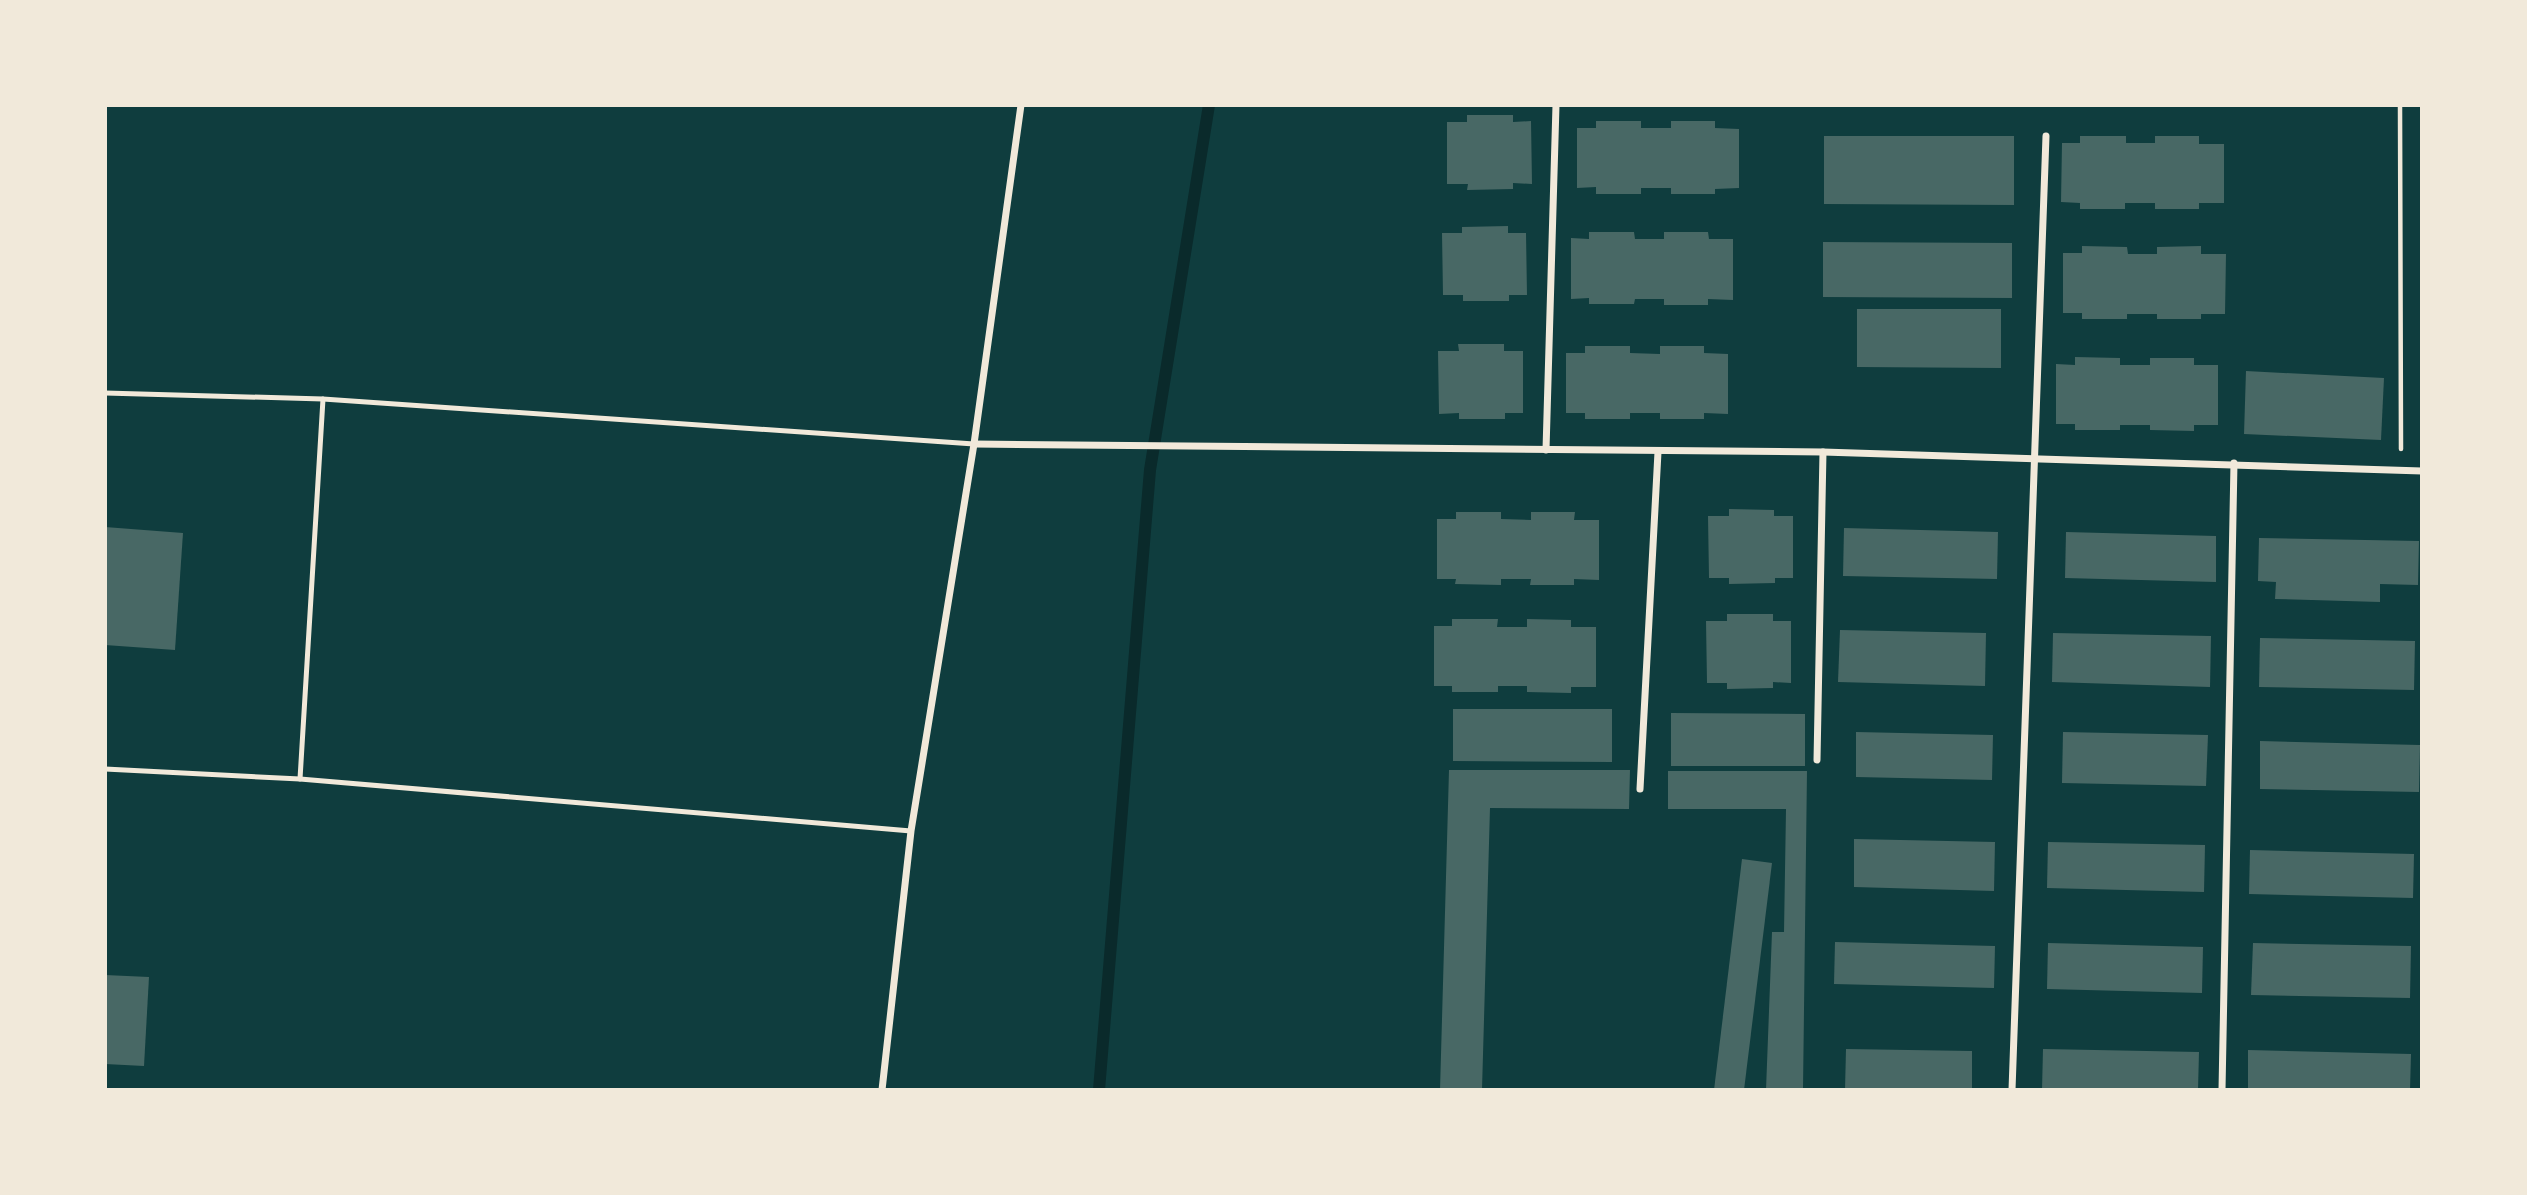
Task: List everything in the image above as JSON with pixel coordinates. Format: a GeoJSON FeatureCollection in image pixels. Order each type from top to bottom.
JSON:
{"type":"FeatureCollection","features":[{"type":"Feature","properties":{"kind":"street"},"geometry":{"type":"LineString","coordinates":[[882,1090],[911,831],[974,444],[1021,105]]}},
{"type":"Feature","properties":{"kind":"street"},"geometry":{"type":"LineString","coordinates":[[1546,450],[1556,105]]}},
{"type":"Feature","properties":{"kind":"street"},"geometry":{"type":"LineString","coordinates":[[2012,1090],[2046,136]]}},
{"type":"Feature","properties":{"kind":"street"},"geometry":{"type":"LineString","coordinates":[[974,444],[1823,452],[2422,471]]}},
{"type":"Feature","properties":{"kind":"street"},"geometry":{"type":"LineString","coordinates":[[1640,789],[1658,452]]}},
{"type":"Feature","properties":{"kind":"street"},"geometry":{"type":"LineString","coordinates":[[1817,760],[1823,452]]}},
{"type":"Feature","properties":{"kind":"street"},"geometry":{"type":"LineString","coordinates":[[2222,1090],[2234,463]]}},
{"type":"Feature","properties":{"kind":"lane"},"geometry":{"type":"LineString","coordinates":[[105,393],[323,400],[974,444]]}},
{"type":"Feature","properties":{"kind":"lane"},"geometry":{"type":"LineString","coordinates":[[300,779],[323,400]]}},
{"type":"Feature","properties":{"kind":"lane"},"geometry":{"type":"LineString","coordinates":[[105,768],[300,779],[911,831]]}},
{"type":"Feature","properties":{"kind":"path"},"geometry":{"type":"LineString","coordinates":[[2400,105],[2400,471]]}},
{"type":"Feature","properties":{"kind":"building"},"geometry":{"type":"Polygon","coordinates":[[[1467,115],[1513,115],[1513,122],[1531,121],[1532,184],[1513,183],[1513,189],[1467,190],[1468,184],[1447,184],[1447,122],[1467,122],[1467,115]]]}},
{"type":"Feature","properties":{"kind":"building"},"geometry":{"type":"Polygon","coordinates":[[[1596,121],[1641,121],[1641,128],[1671,128],[1671,121],[1715,121],[1715,128],[1739,129],[1739,188],[1715,189],[1715,194],[1671,194],[1671,188],[1641,188],[1641,194],[1596,194],[1596,187],[1577,188],[1577,128],[1596,128],[1596,121]]]}},
{"type":"Feature","properties":{"kind":"building"},"geometry":{"type":"Polygon","coordinates":[[[1824,136],[2014,136],[2014,205],[1824,204],[1824,136]]]}},
{"type":"Feature","properties":{"kind":"building"},"geometry":{"type":"Polygon","coordinates":[[[2080,136],[2126,136],[2126,143],[2155,143],[2155,136],[2199,136],[2199,144],[2224,144],[2224,203],[2199,203],[2199,209],[2155,209],[2155,203],[2125,203],[2125,209],[2080,209],[2080,203],[2061,202],[2062,143],[2080,143],[2080,136]]]}},
{"type":"Feature","properties":{"kind":"building"},"geometry":{"type":"Polygon","coordinates":[[[1508,226],[1508,233],[1526,233],[1527,295],[1509,295],[1509,301],[1463,301],[1463,295],[1443,295],[1442,233],[1462,233],[1462,227],[1508,226]]]}},
{"type":"Feature","properties":{"kind":"building"},"geometry":{"type":"Polygon","coordinates":[[[1589,232],[1634,232],[1635,239],[1664,239],[1664,232],[1708,232],[1709,239],[1733,239],[1733,300],[1708,299],[1708,305],[1664,305],[1664,299],[1635,299],[1634,304],[1589,304],[1589,298],[1571,299],[1571,238],[1589,239],[1589,232]]]}},
{"type":"Feature","properties":{"kind":"building"},"geometry":{"type":"Polygon","coordinates":[[[1823,242],[2012,243],[2012,298],[1823,297],[1823,242]]]}},
{"type":"Feature","properties":{"kind":"building"},"geometry":{"type":"Polygon","coordinates":[[[2082,246],[2127,247],[2128,254],[2157,254],[2157,247],[2201,246],[2201,254],[2226,254],[2225,314],[2201,314],[2201,319],[2157,319],[2157,314],[2127,314],[2127,319],[2082,319],[2082,313],[2063,313],[2063,253],[2082,253],[2082,246]]]}},
{"type":"Feature","properties":{"kind":"building"},"geometry":{"type":"Polygon","coordinates":[[[1857,309],[2001,309],[2001,368],[1857,367],[1857,309]]]}},
{"type":"Feature","properties":{"kind":"building"},"geometry":{"type":"Polygon","coordinates":[[[1458,344],[1504,344],[1504,351],[1523,351],[1523,413],[1505,413],[1505,419],[1459,419],[1459,413],[1439,414],[1438,351],[1459,351],[1458,344]]]}},
{"type":"Feature","properties":{"kind":"building"},"geometry":{"type":"Polygon","coordinates":[[[1585,346],[1630,346],[1630,353],[1660,354],[1660,346],[1704,346],[1704,353],[1728,354],[1728,414],[1704,413],[1704,419],[1660,419],[1660,413],[1630,413],[1630,419],[1585,419],[1585,413],[1566,413],[1566,353],[1585,353],[1585,346]]]}},
{"type":"Feature","properties":{"kind":"building"},"geometry":{"type":"Polygon","coordinates":[[[2075,357],[2120,358],[2120,365],[2150,365],[2150,358],[2194,358],[2194,365],[2218,365],[2218,425],[2194,425],[2194,431],[2150,430],[2150,425],[2120,425],[2120,430],[2075,430],[2075,424],[2056,424],[2056,364],[2075,365],[2075,357]]]}},
{"type":"Feature","properties":{"kind":"building"},"geometry":{"type":"Polygon","coordinates":[[[2246,371],[2384,378],[2381,440],[2244,434],[2246,371]]]}},
{"type":"Feature","properties":{"kind":"building"},"geometry":{"type":"Polygon","coordinates":[[[1729,509],[1774,510],[1774,516],[1793,516],[1793,578],[1775,578],[1775,583],[1729,584],[1729,578],[1709,578],[1708,516],[1729,516],[1729,509]]]}},
{"type":"Feature","properties":{"kind":"building"},"geometry":{"type":"Polygon","coordinates":[[[1456,512],[1501,512],[1501,519],[1531,520],[1531,512],[1575,512],[1574,520],[1599,520],[1599,580],[1574,579],[1574,585],[1530,585],[1531,579],[1501,579],[1501,585],[1455,584],[1456,579],[1437,579],[1437,519],[1456,519],[1456,512]]]}},
{"type":"Feature","properties":{"kind":"building"},"geometry":{"type":"Polygon","coordinates":[[[105,527],[183,533],[175,650],[105,645],[105,527]]]}},
{"type":"Feature","properties":{"kind":"building"},"geometry":{"type":"Polygon","coordinates":[[[1844,528],[1998,532],[1997,579],[1843,576],[1844,528]]]}},
{"type":"Feature","properties":{"kind":"building"},"geometry":{"type":"Polygon","coordinates":[[[2066,532],[2216,536],[2216,582],[2065,578],[2066,532]]]}},
{"type":"Feature","properties":{"kind":"building"},"geometry":{"type":"Polygon","coordinates":[[[2259,538],[2419,541],[2418,585],[2380,584],[2380,602],[2275,599],[2276,582],[2258,581],[2259,538]]]}},
{"type":"Feature","properties":{"kind":"building"},"geometry":{"type":"Polygon","coordinates":[[[1727,614],[1773,614],[1773,621],[1791,621],[1791,683],[1773,682],[1773,688],[1727,689],[1727,683],[1707,683],[1706,621],[1727,621],[1727,614]]]}},
{"type":"Feature","properties":{"kind":"building"},"geometry":{"type":"Polygon","coordinates":[[[1452,619],[1498,619],[1497,627],[1527,627],[1527,619],[1571,620],[1571,627],[1596,627],[1596,687],[1571,687],[1571,693],[1527,692],[1527,686],[1498,686],[1498,692],[1452,692],[1452,686],[1434,686],[1434,626],[1452,626],[1452,619]]]}},
{"type":"Feature","properties":{"kind":"building"},"geometry":{"type":"Polygon","coordinates":[[[1840,630],[1986,633],[1985,686],[1838,682],[1840,630]]]}},
{"type":"Feature","properties":{"kind":"building"},"geometry":{"type":"Polygon","coordinates":[[[2053,633],[2211,636],[2210,687],[2052,682],[2053,633]]]}},
{"type":"Feature","properties":{"kind":"building"},"geometry":{"type":"Polygon","coordinates":[[[2260,638],[2415,641],[2414,690],[2259,687],[2260,638]]]}},
{"type":"Feature","properties":{"kind":"building"},"geometry":{"type":"Polygon","coordinates":[[[1453,709],[1612,709],[1612,762],[1453,761],[1453,709]]]}},
{"type":"Feature","properties":{"kind":"building"},"geometry":{"type":"Polygon","coordinates":[[[1671,713],[1805,714],[1805,766],[1671,766],[1671,713]]]}},
{"type":"Feature","properties":{"kind":"building"},"geometry":{"type":"Polygon","coordinates":[[[1856,732],[1993,735],[1992,780],[1856,777],[1856,732]]]}},
{"type":"Feature","properties":{"kind":"building"},"geometry":{"type":"Polygon","coordinates":[[[2063,732],[2208,735],[2206,786],[2062,783],[2063,732]]]}},
{"type":"Feature","properties":{"kind":"building"},"geometry":{"type":"Polygon","coordinates":[[[2260,741],[2420,745],[2419,792],[2260,789],[2260,741]]]}},
{"type":"Feature","properties":{"kind":"building"},"geometry":{"type":"Polygon","coordinates":[[[1449,770],[1630,770],[1629,809],[1490,808],[1482,1090],[1440,1090],[1449,770]]]}},
{"type":"Feature","properties":{"kind":"building"},"geometry":{"type":"Polygon","coordinates":[[[1668,771],[1807,771],[1803,1090],[1766,1090],[1772,932],[1784,932],[1786,809],[1668,809],[1668,771]]]}},
{"type":"Feature","properties":{"kind":"building"},"geometry":{"type":"Polygon","coordinates":[[[1854,839],[1995,842],[1994,891],[1854,887],[1854,839]]]}},
{"type":"Feature","properties":{"kind":"building"},"geometry":{"type":"Polygon","coordinates":[[[2048,842],[2205,845],[2204,892],[2047,888],[2048,842]]]}},
{"type":"Feature","properties":{"kind":"building"},"geometry":{"type":"Polygon","coordinates":[[[2250,850],[2414,854],[2413,898],[2249,894],[2250,850]]]}},
{"type":"Feature","properties":{"kind":"building"},"geometry":{"type":"Polygon","coordinates":[[[1742,859],[1772,863],[1744,1090],[1714,1090],[1742,859]]]}},
{"type":"Feature","properties":{"kind":"building"},"geometry":{"type":"Polygon","coordinates":[[[1835,942],[1995,946],[1994,988],[1834,984],[1835,942]]]}},
{"type":"Feature","properties":{"kind":"building"},"geometry":{"type":"Polygon","coordinates":[[[2048,943],[2203,947],[2202,993],[2047,989],[2048,943]]]}},
{"type":"Feature","properties":{"kind":"building"},"geometry":{"type":"Polygon","coordinates":[[[2253,943],[2411,946],[2410,998],[2251,995],[2253,943]]]}},
{"type":"Feature","properties":{"kind":"building"},"geometry":{"type":"Polygon","coordinates":[[[105,975],[149,977],[144,1066],[105,1064],[105,975]]]}},
{"type":"Feature","properties":{"kind":"building"},"geometry":{"type":"Polygon","coordinates":[[[1846,1049],[1972,1051],[1972,1090],[1845,1090],[1846,1049]]]}},
{"type":"Feature","properties":{"kind":"building"},"geometry":{"type":"Polygon","coordinates":[[[2043,1049],[2199,1052],[2198,1090],[2042,1090],[2043,1049]]]}},
{"type":"Feature","properties":{"kind":"building"},"geometry":{"type":"Polygon","coordinates":[[[2248,1050],[2411,1054],[2410,1090],[2248,1090],[2248,1050]]]}},
{"type":"Feature","properties":{"kind":"waterway"},"geometry":{"type":"LineString","coordinates":[[1099,1090],[1150,470],[1209,105]]}}]}
